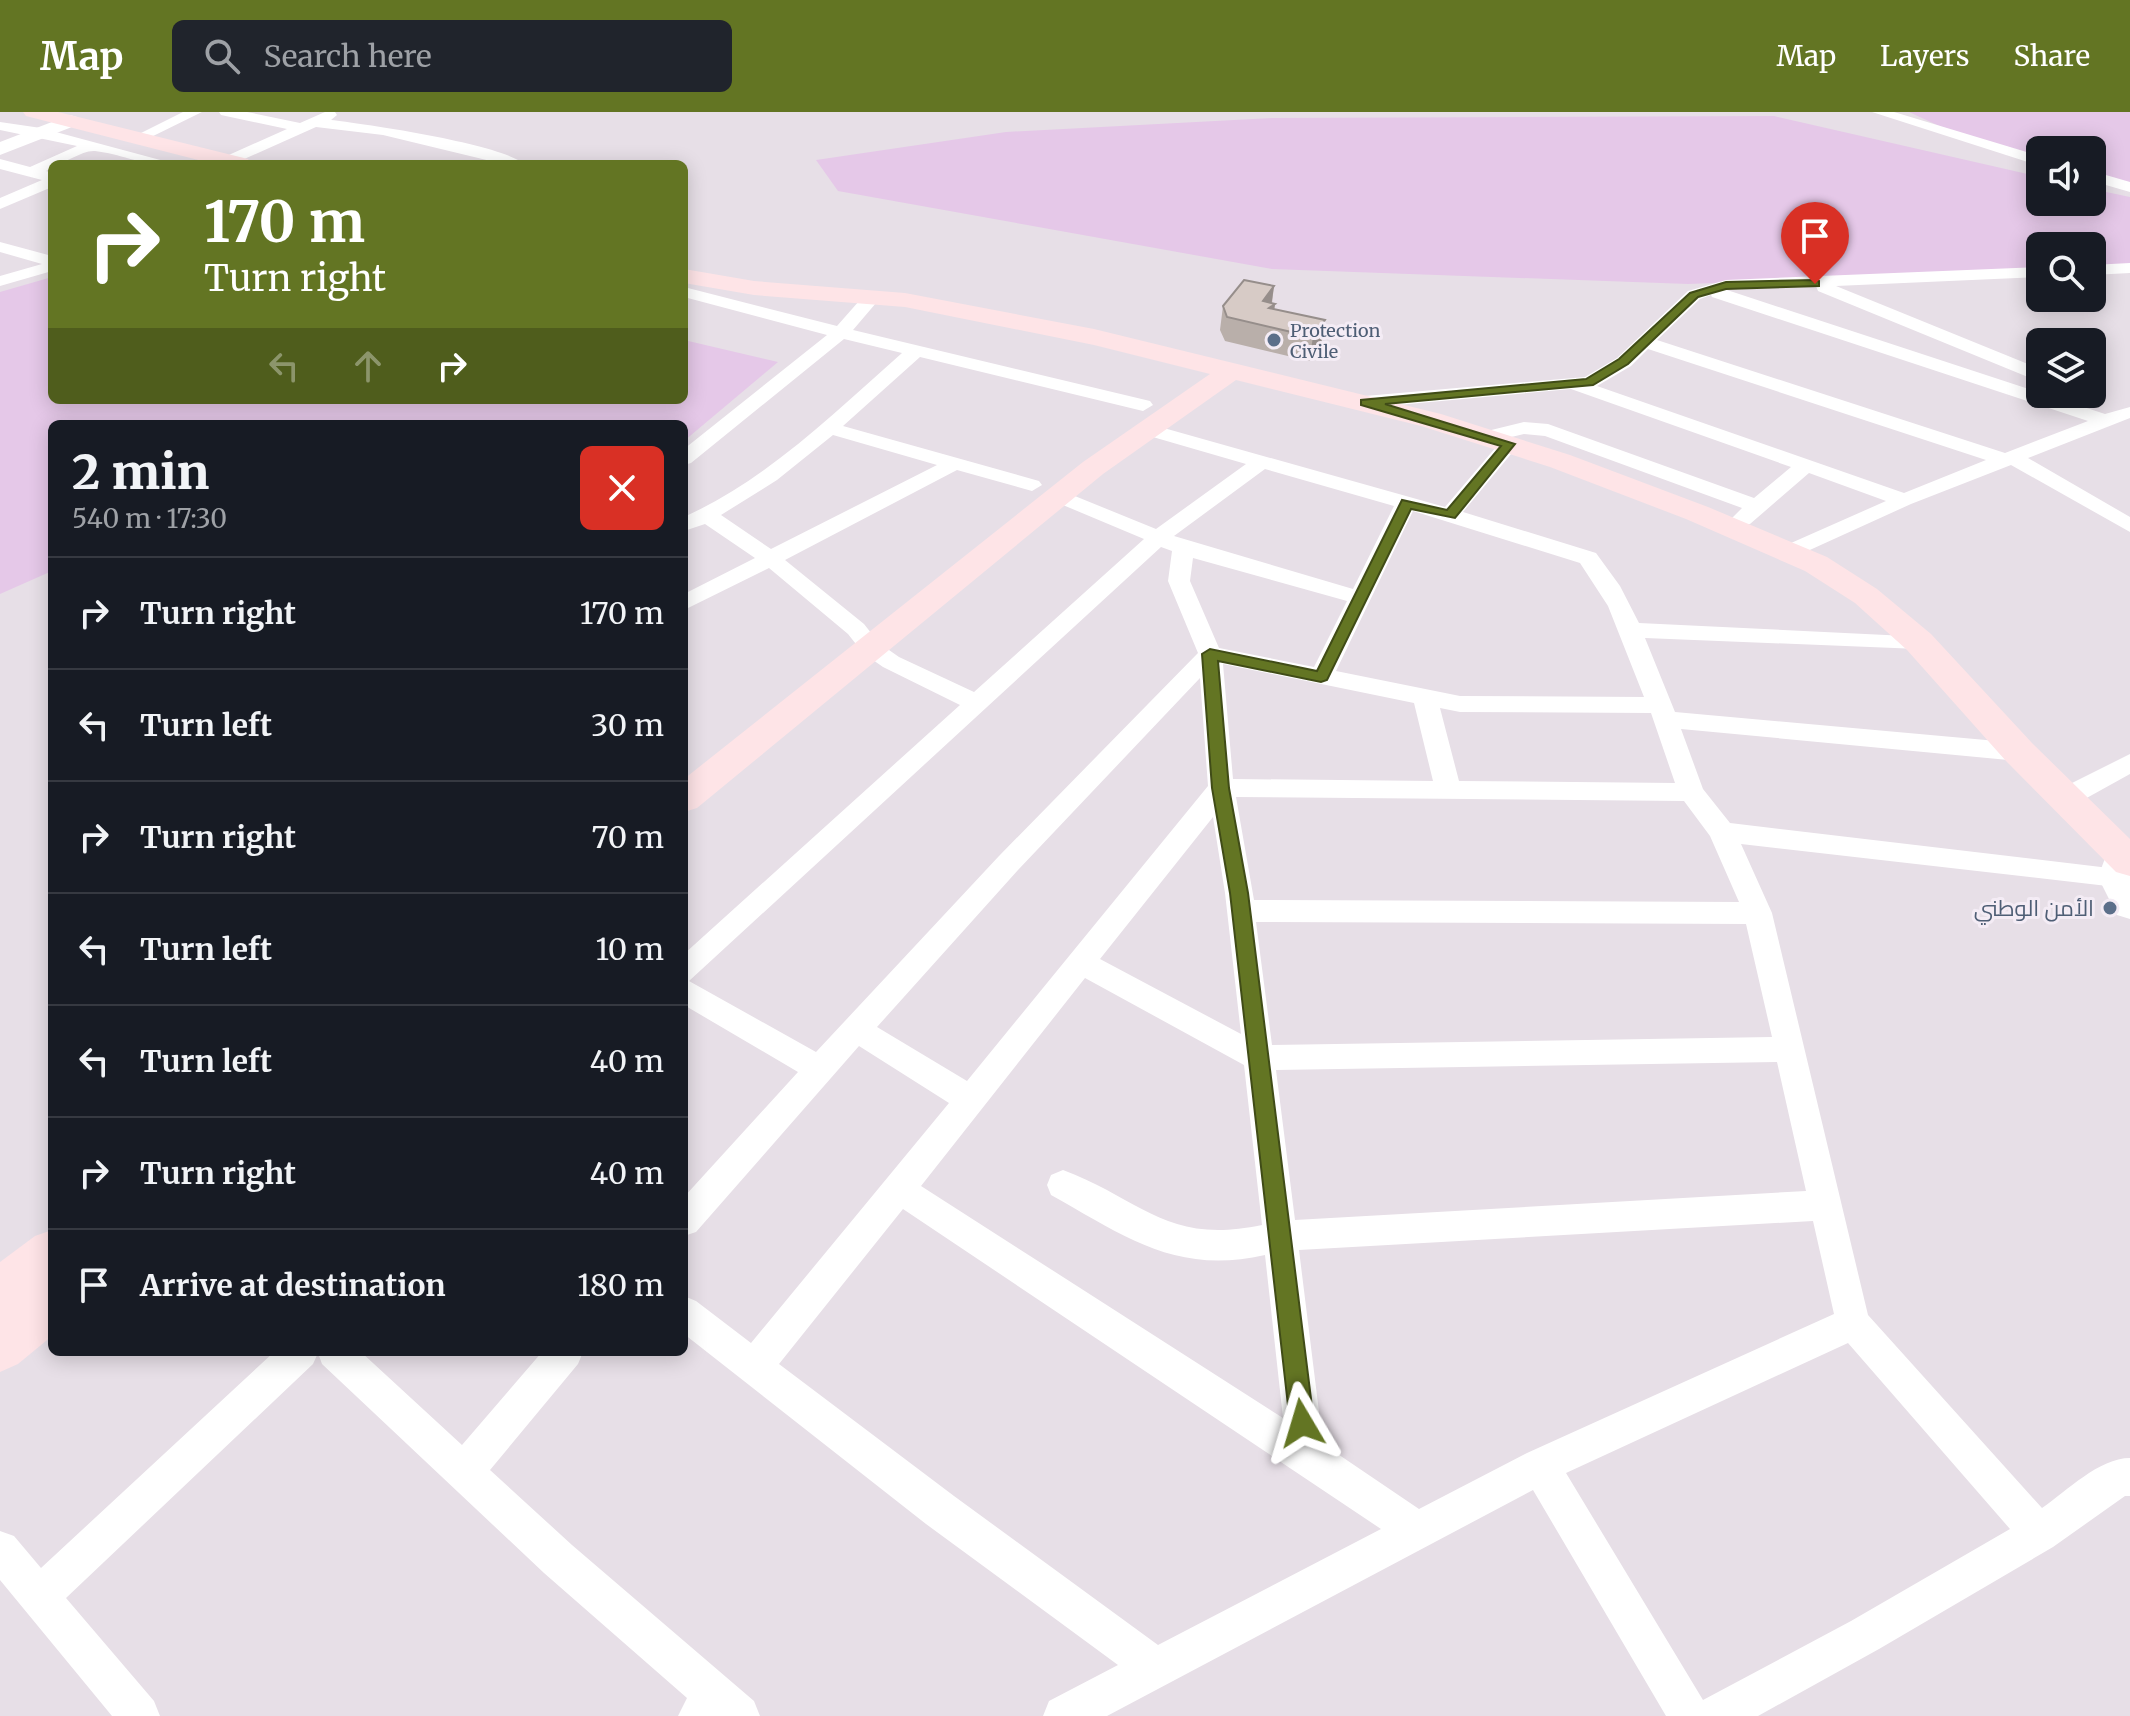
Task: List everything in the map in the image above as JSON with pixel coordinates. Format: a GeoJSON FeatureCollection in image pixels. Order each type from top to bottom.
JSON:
{"type":"FeatureCollection","features":[{"type":"Feature","properties":{"kind":"main road"},"geometry":{"type":"LineString","coordinates":[[37,122],[70,121],[147,155],[209,160]]}},
{"type":"Feature","properties":{"kind":"main road"},"geometry":{"type":"LineString","coordinates":[[688,277],[754,288],[873,296],[1016,320],[1365,402],[1560,461],[1732,527],[1816,564],[1866,596],[1919,642],[2065,798],[2124,874]]}},
{"type":"Feature","properties":{"kind":"main road"},"geometry":{"type":"LineString","coordinates":[[688,795],[864,639],[1045,491],[1145,417],[1219,368]]}},
{"type":"Feature","properties":{"kind":"main road"},"geometry":{"type":"LineString","coordinates":[[688,760],[864,639]]}},
{"type":"Feature","properties":{"kind":"main road"},"geometry":{"type":"LineString","coordinates":[[0,1292],[48,1255]]}},
{"type":"Feature","properties":{"kind":"main road"},"geometry":{"type":"LineString","coordinates":[[0,1347],[48,1308]]}},
{"type":"Feature","properties":{"kind":"street"},"geometry":{"type":"LineString","coordinates":[[0,126],[37,122],[90,146],[147,155],[195,112]]}},
{"type":"Feature","properties":{"kind":"street"},"geometry":{"type":"LineString","coordinates":[[226,112],[298,127]]}},
{"type":"Feature","properties":{"kind":"street"},"geometry":{"type":"LineString","coordinates":[[238,160],[333,112]]}},
{"type":"Feature","properties":{"kind":"street"},"geometry":{"type":"LineString","coordinates":[[1879,112],[2026,157]]}},
{"type":"Feature","properties":{"kind":"street"},"geometry":{"type":"LineString","coordinates":[[0,149],[37,122]]}},
{"type":"Feature","properties":{"kind":"street"},"geometry":{"type":"LineString","coordinates":[[314,122],[383,131],[506,160]]}},
{"type":"Feature","properties":{"kind":"street"},"geometry":{"type":"LineString","coordinates":[[58,160],[90,146]]}},
{"type":"Feature","properties":{"kind":"street"},"geometry":{"type":"LineString","coordinates":[[0,164],[48,178]]}},
{"type":"Feature","properties":{"kind":"street"},"geometry":{"type":"LineString","coordinates":[[31,172],[48,165]]}},
{"type":"Feature","properties":{"kind":"street"},"geometry":{"type":"LineString","coordinates":[[2106,180],[2130,187]]}},
{"type":"Feature","properties":{"kind":"street"},"geometry":{"type":"LineString","coordinates":[[0,204],[48,181]]}},
{"type":"Feature","properties":{"kind":"street"},"geometry":{"type":"LineString","coordinates":[[0,247],[48,263]]}},
{"type":"Feature","properties":{"kind":"street"},"geometry":{"type":"LineString","coordinates":[[0,281],[48,265]]}},
{"type":"Feature","properties":{"kind":"street"},"geometry":{"type":"LineString","coordinates":[[2106,269],[2130,268]]}},
{"type":"Feature","properties":{"kind":"street"},"geometry":{"type":"LineString","coordinates":[[1365,402],[1573,384],[1601,377],[1624,362],[1684,302],[1707,289],[1726,285],[1815,284],[2026,273]]}},
{"type":"Feature","properties":{"kind":"street"},"geometry":{"type":"LineString","coordinates":[[1815,284],[2026,370]]}},
{"type":"Feature","properties":{"kind":"street"},"geometry":{"type":"LineString","coordinates":[[1707,289],[2105,420]]}},
{"type":"Feature","properties":{"kind":"street"},"geometry":{"type":"LineString","coordinates":[[688,293],[917,350],[1145,417],[1260,463],[1450,515],[1588,558],[1598,567],[1630,630],[1691,792],[1722,832],[1758,913],[1853,1323],[2039,1533]]}},
{"type":"Feature","properties":{"kind":"street"},"geometry":{"type":"LineString","coordinates":[[688,456],[841,333],[873,296]]}},
{"type":"Feature","properties":{"kind":"street"},"geometry":{"type":"LineString","coordinates":[[1644,342],[2009,458],[2130,526]]}},
{"type":"Feature","properties":{"kind":"street"},"geometry":{"type":"LineString","coordinates":[[688,523],[752,490],[791,463],[917,350]]}},
{"type":"Feature","properties":{"kind":"street"},"geometry":{"type":"LineString","coordinates":[[1573,384],[1904,500]]}},
{"type":"Feature","properties":{"kind":"street"},"geometry":{"type":"LineString","coordinates":[[2106,403],[2128,412]]}},
{"type":"Feature","properties":{"kind":"street"},"geometry":{"type":"LineString","coordinates":[[1790,552],[1904,500],[2128,412]]}},
{"type":"Feature","properties":{"kind":"street"},"geometry":{"type":"LineString","coordinates":[[829,428],[1045,491],[1171,543],[1360,598]]}},
{"type":"Feature","properties":{"kind":"street"},"geometry":{"type":"LineString","coordinates":[[1450,515],[1498,441],[1524,428],[1548,430],[1757,506]]}},
{"type":"Feature","properties":{"kind":"street"},"geometry":{"type":"LineString","coordinates":[[688,967],[977,703],[1171,543],[1260,463]]}},
{"type":"Feature","properties":{"kind":"street"},"geometry":{"type":"LineString","coordinates":[[688,601],[954,464]]}},
{"type":"Feature","properties":{"kind":"street"},"geometry":{"type":"LineString","coordinates":[[1732,527],[1806,465]]}},
{"type":"Feature","properties":{"kind":"street"},"geometry":{"type":"LineString","coordinates":[[1321,677],[1406,503]]}},
{"type":"Feature","properties":{"kind":"street"},"geometry":{"type":"LineString","coordinates":[[706,515],[771,559],[864,639],[913,675],[977,703]]}},
{"type":"Feature","properties":{"kind":"street"},"geometry":{"type":"LineString","coordinates":[[1171,543],[1179,581],[1210,654],[1221,788],[1241,911],[1306,1454]]}},
{"type":"Feature","properties":{"kind":"street"},"geometry":{"type":"LineString","coordinates":[[1630,630],[1919,642]]}},
{"type":"Feature","properties":{"kind":"street"},"geometry":{"type":"LineString","coordinates":[[1210,654],[1460,704],[1662,712],[2019,752]]}},
{"type":"Feature","properties":{"kind":"street"},"geometry":{"type":"LineString","coordinates":[[688,1217],[856,1029],[1127,737],[1210,654]]}},
{"type":"Feature","properties":{"kind":"street"},"geometry":{"type":"LineString","coordinates":[[1425,699],[1448,790]]}},
{"type":"Feature","properties":{"kind":"street"},"geometry":{"type":"LineString","coordinates":[[2065,798],[2130,763]]}},
{"type":"Feature","properties":{"kind":"street"},"geometry":{"type":"LineString","coordinates":[[1221,788],[1691,792]]}},
{"type":"Feature","properties":{"kind":"street"},"geometry":{"type":"LineString","coordinates":[[755,1366],[1221,788]]}},
{"type":"Feature","properties":{"kind":"street"},"geometry":{"type":"LineString","coordinates":[[1722,832],[2124,874]]}},
{"type":"Feature","properties":{"kind":"street"},"geometry":{"type":"LineString","coordinates":[[1241,911],[1758,913]]}},
{"type":"Feature","properties":{"kind":"street"},"geometry":{"type":"LineString","coordinates":[[1082,963],[1258,1058],[1790,1049]]}},
{"type":"Feature","properties":{"kind":"street"},"geometry":{"type":"LineString","coordinates":[[688,993],[821,1070]]}},
{"type":"Feature","properties":{"kind":"street"},"geometry":{"type":"LineString","coordinates":[[856,1029],[971,1100]]}},
{"type":"Feature","properties":{"kind":"street"},"geometry":{"type":"LineString","coordinates":[[1063,1185],[1178,1242],[1202,1246],[1237,1246],[1281,1236],[1826,1205]]}},
{"type":"Feature","properties":{"kind":"street"},"geometry":{"type":"LineString","coordinates":[[899,1189],[1306,1454],[1417,1531]]}},
{"type":"Feature","properties":{"kind":"street"},"geometry":{"type":"LineString","coordinates":[[688,1316],[940,1510],[1156,1668]]}},
{"type":"Feature","properties":{"kind":"street"},"geometry":{"type":"LineString","coordinates":[[1064,1716],[1540,1466],[1853,1323]]}},
{"type":"Feature","properties":{"kind":"street"},"geometry":{"type":"LineString","coordinates":[[38,1598],[296,1356]]}},
{"type":"Feature","properties":{"kind":"street"},"geometry":{"type":"LineString","coordinates":[[339,1356],[718,1709]]}},
{"type":"Feature","properties":{"kind":"street"},"geometry":{"type":"LineString","coordinates":[[464,1472],[562,1356]]}},
{"type":"Feature","properties":{"kind":"street"},"geometry":{"type":"LineString","coordinates":[[1540,1466],[1689,1716]]}},
{"type":"Feature","properties":{"kind":"street"},"geometry":{"type":"LineString","coordinates":[[1716,1716],[1865,1635],[2039,1533],[2120,1477],[2130,1477]]}},
{"type":"Feature","properties":{"kind":"street"},"geometry":{"type":"LineString","coordinates":[[4,1564],[38,1598],[139,1716]]}},
{"type":"Feature","properties":{"kind":"shaded area"},"geometry":{"type":"Polygon","coordinates":[[[1909,112],[2130,112],[2130,187],[2106,181],[2106,136],[2026,136],[2026,159],[1987,148],[1909,112]]]}},
{"type":"Feature","properties":{"kind":"shaded area"},"geometry":{"type":"Polygon","coordinates":[[[1774,116],[2026,174],[2026,216],[2106,216],[2106,192],[2130,197],[2130,267],[2106,268],[2106,232],[2026,232],[2026,272],[1688,284],[1272,269],[838,191],[816,160],[1006,132],[1272,118],[1774,116]]]}},
{"type":"Feature","properties":{"kind":"shaded area"},"geometry":{"type":"Polygon","coordinates":[[[48,278],[48,404],[688,404],[688,341],[778,362],[688,438],[688,420],[48,420],[48,573],[0,594],[0,292],[48,278]]]}},
{"type":"Feature","properties":{"kind":"building"},"geometry":{"type":"Polygon","coordinates":[[[1244,280],[1274,286],[1263,301],[1275,304],[1269,308],[1325,320],[1313,337],[1227,317],[1223,306],[1244,280]]]}},
{"type":"Feature","properties":{"kind":"place","name":"Protection Civile"},"geometry":{"type":"Point","coordinates":[1274,340]}},
{"type":"Feature","properties":{"kind":"place","name":"الأمن الوطني"},"geometry":{"type":"Point","coordinates":[2110,908]}},
{"type":"Feature","properties":{"kind":"route"},"geometry":{"type":"LineString","coordinates":[[1302,1423],[1239,893],[1221,788],[1210,654],[1321,677],[1406,503],[1450,515],[1509,444],[1365,402],[1589,382],[1624,362],[1684,302],[1707,289],[1726,285],[1815,284]]}}]}
